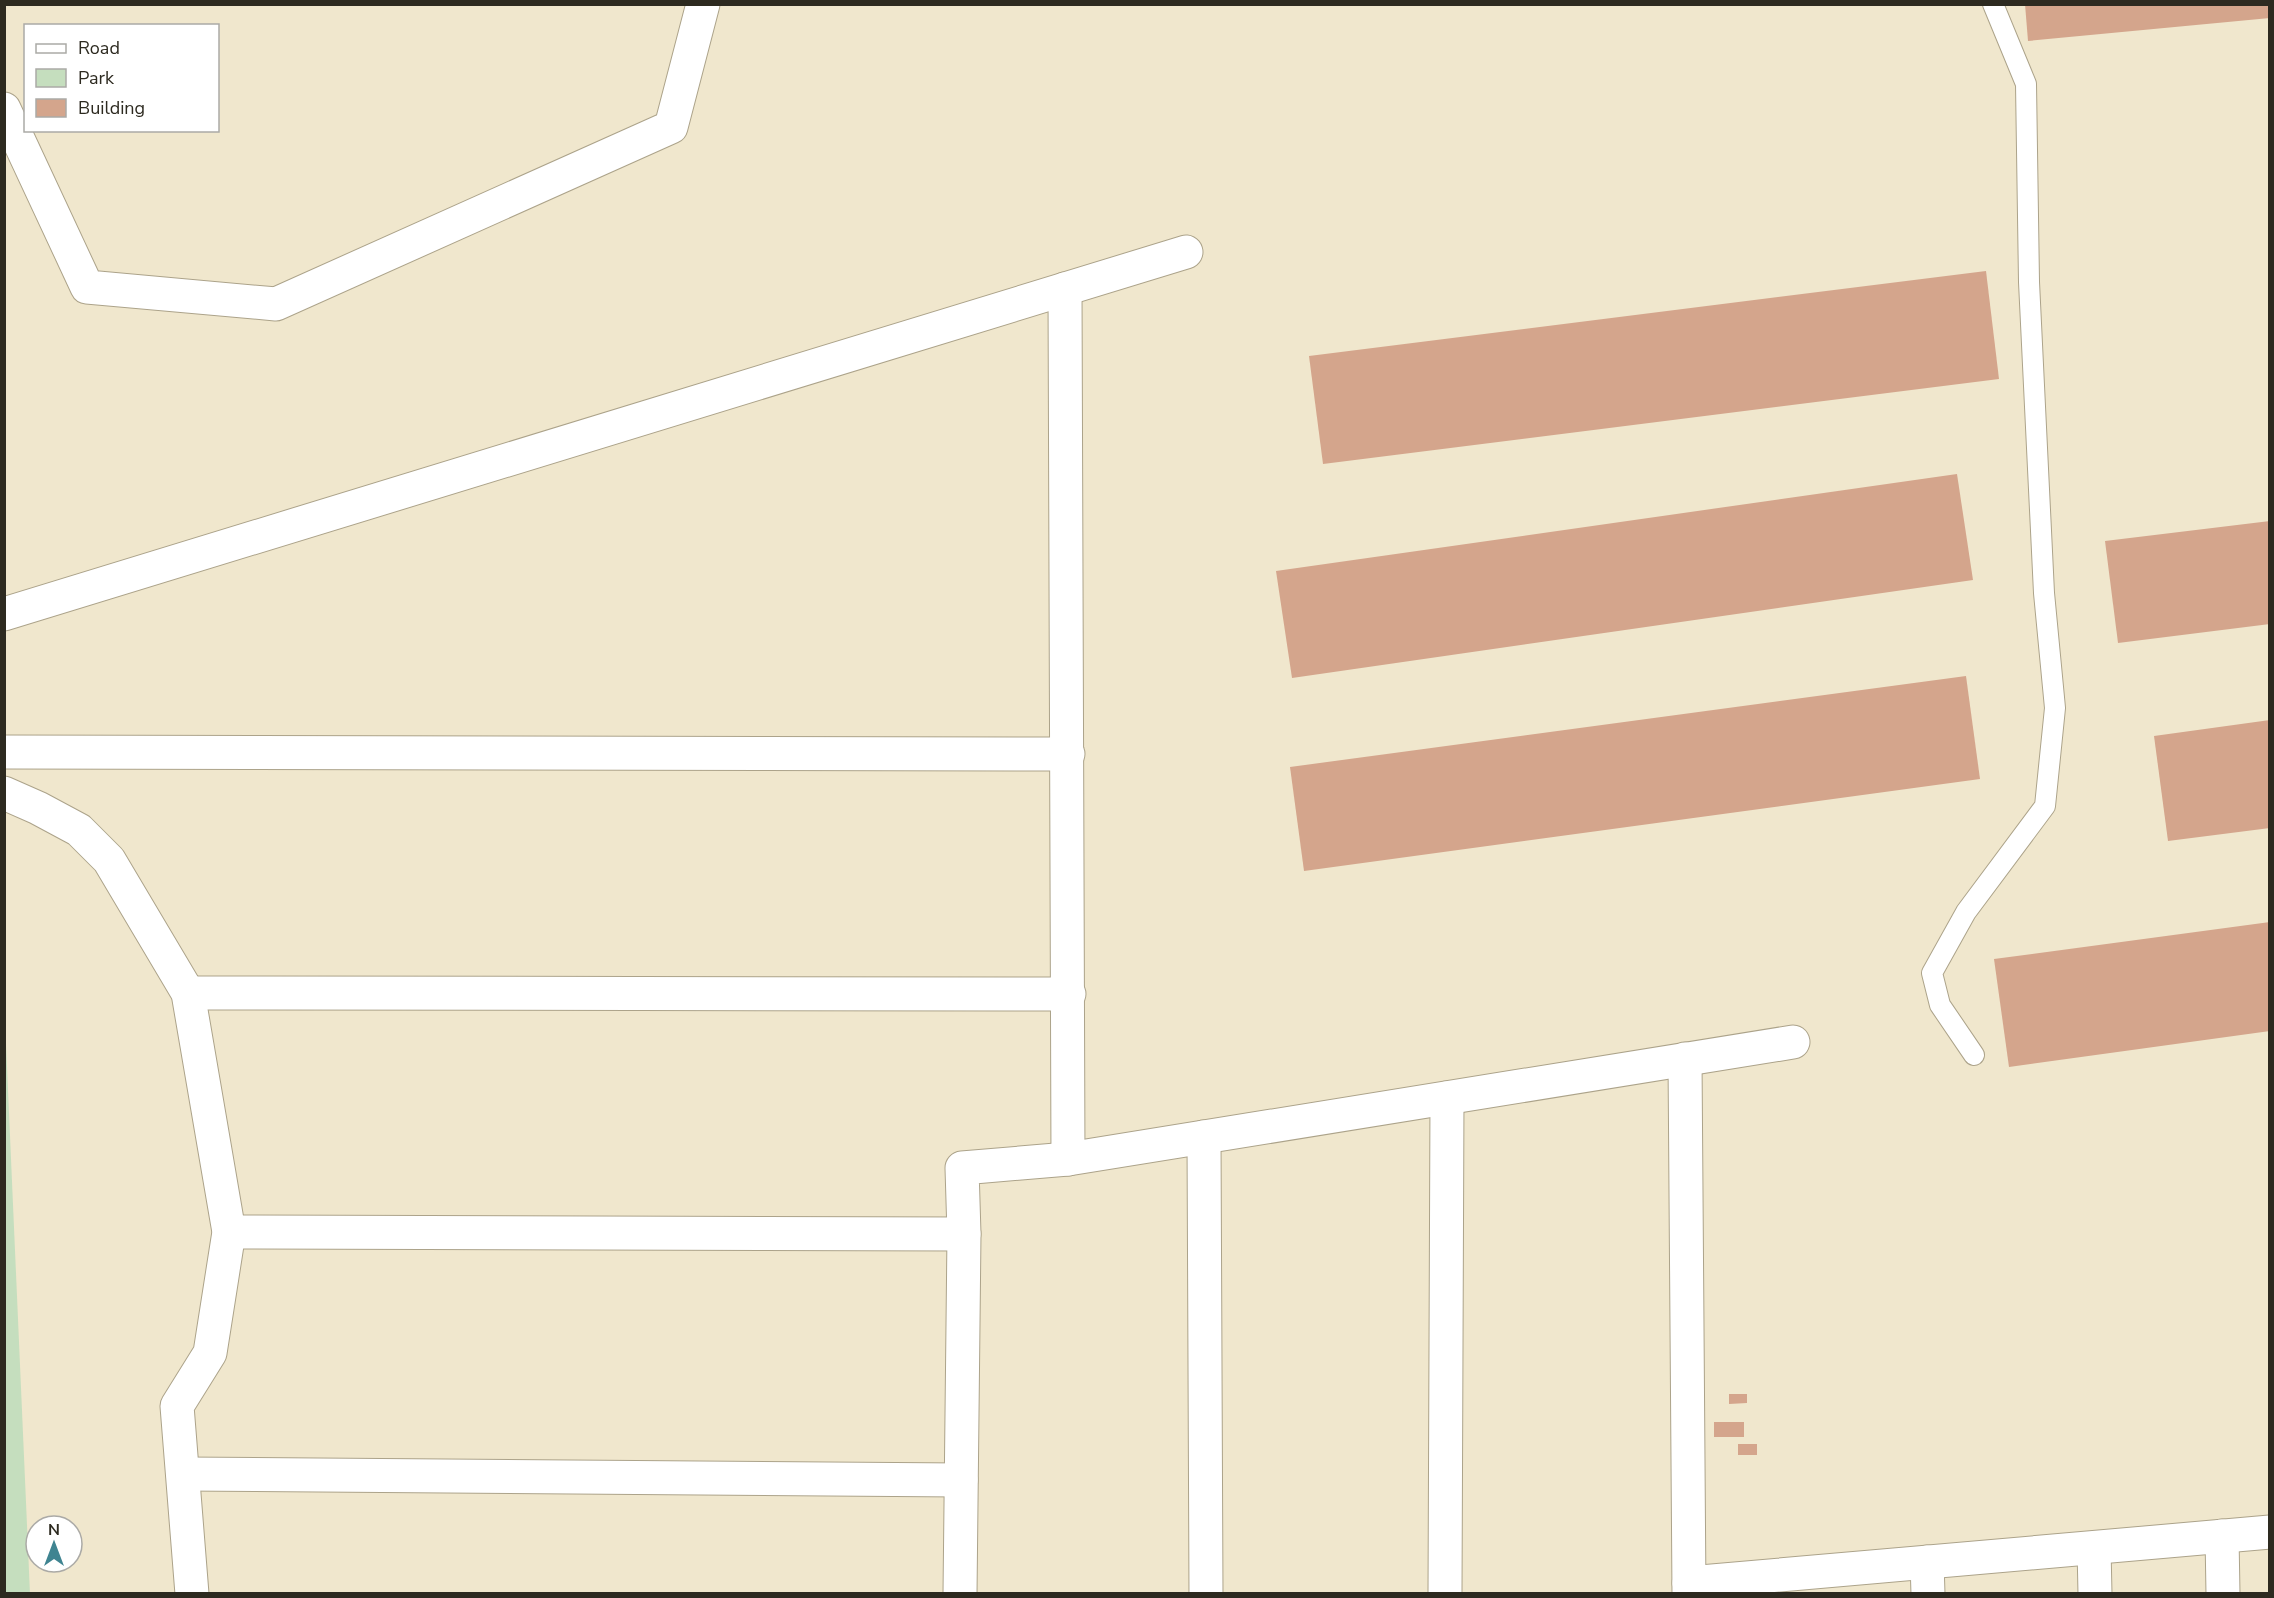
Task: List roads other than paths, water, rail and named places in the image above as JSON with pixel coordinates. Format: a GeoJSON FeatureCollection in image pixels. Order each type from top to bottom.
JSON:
{"type":"FeatureCollection","features":[{"type":"Feature","properties":{"kind":"street"},"geometry":{"type":"LineString","coordinates":[[4,109],[87,287],[276,304],[671,127],[703,4]]}},
{"type":"Feature","properties":{"kind":"street"},"geometry":{"type":"LineString","coordinates":[[4,614],[1186,252]]}},
{"type":"Feature","properties":{"kind":"street"},"geometry":{"type":"LineString","coordinates":[[1065,289],[1068,1159]]}},
{"type":"Feature","properties":{"kind":"street"},"geometry":{"type":"LineString","coordinates":[[4,752],[1068,754]]}},
{"type":"Feature","properties":{"kind":"street"},"geometry":{"type":"LineString","coordinates":[[4,794],[38,808],[79,830],[109,860],[188,993],[229,1232],[210,1353],[177,1406],[192,1593]]}},
{"type":"Feature","properties":{"kind":"street"},"geometry":{"type":"LineString","coordinates":[[188,993],[1069,994]]}},
{"type":"Feature","properties":{"kind":"street"},"geometry":{"type":"LineString","coordinates":[[960,1593],[964,1234],[962,1168],[1068,1159],[1793,1042]]}},
{"type":"Feature","properties":{"kind":"street"},"geometry":{"type":"LineString","coordinates":[[1685,1059],[1689,1588],[1927,1578],[2094,1548],[2270,1532]]}},
{"type":"Feature","properties":{"kind":"street"},"geometry":{"type":"LineString","coordinates":[[1445,1593],[1447,1098]]}},
{"type":"Feature","properties":{"kind":"street"},"geometry":{"type":"LineString","coordinates":[[1204,1137],[1206,1593]]}},
{"type":"Feature","properties":{"kind":"street"},"geometry":{"type":"LineString","coordinates":[[229,1232],[964,1234]]}},
{"type":"Feature","properties":{"kind":"street"},"geometry":{"type":"LineString","coordinates":[[183,1474],[961,1480]]}},
{"type":"Feature","properties":{"kind":"street"},"geometry":{"type":"LineString","coordinates":[[2222,1536],[2223,1593]]}},
{"type":"Feature","properties":{"kind":"street"},"geometry":{"type":"LineString","coordinates":[[2094,1548],[2095,1593]]}},
{"type":"Feature","properties":{"kind":"lane"},"geometry":{"type":"LineString","coordinates":[[1974,1055],[1940,1005],[1932,973],[1965,912],[2045,806],[2055,708],[2043,593],[2030,306],[2026,84],[1993,4]]}}]}
